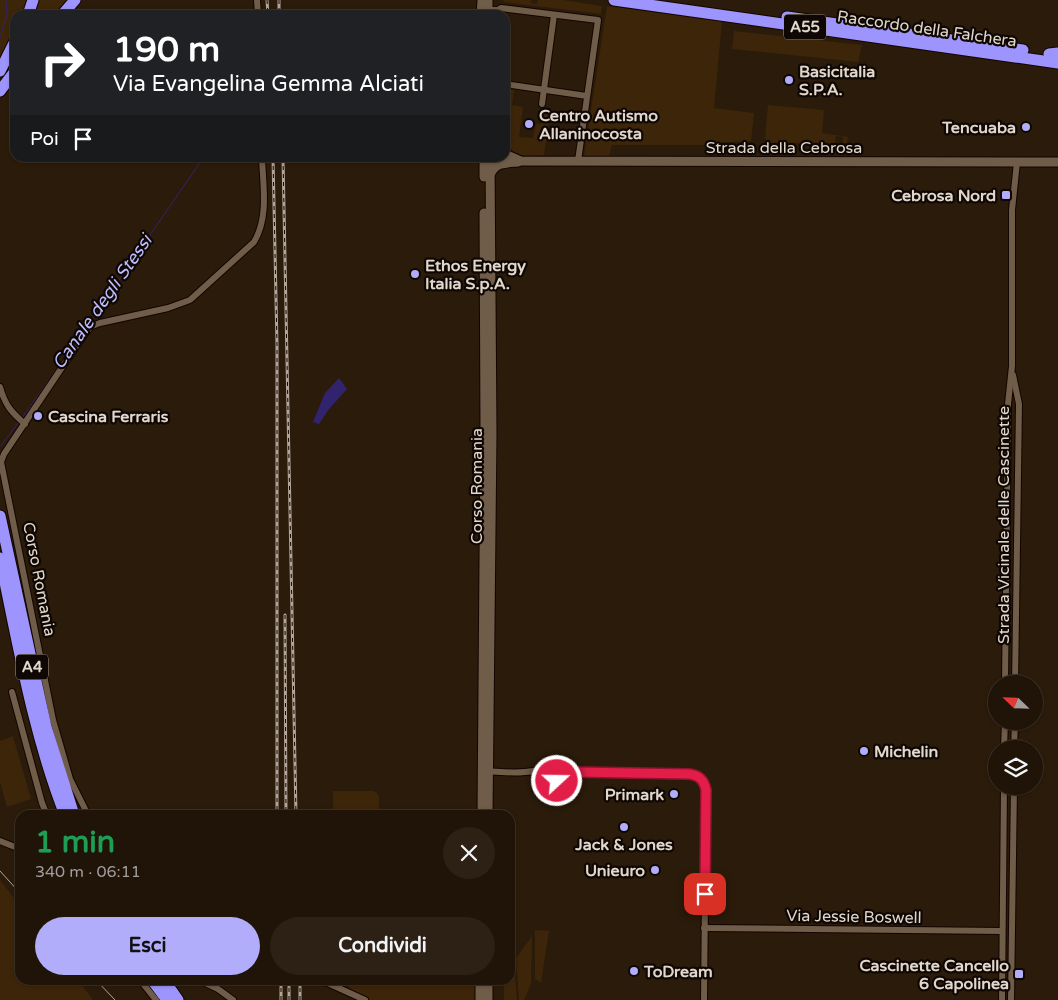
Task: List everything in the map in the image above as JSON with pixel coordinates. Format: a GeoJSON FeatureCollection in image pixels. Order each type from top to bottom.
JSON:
{"type":"FeatureCollection","features":[{"type":"Feature","properties":{"kind":"highway"},"geometry":{"type":"LineString","coordinates":[[66,10],[75,0]]}},
{"type":"Feature","properties":{"kind":"highway","name":"Raccordo della Falchera"},"geometry":{"type":"LineString","coordinates":[[614,0],[1058,63]]}},
{"type":"Feature","properties":{"kind":"highway","name":"Raccordo della Falchera"},"geometry":{"type":"LineString","coordinates":[[666,0],[1055,54]]}},
{"type":"Feature","properties":{"kind":"highway"},"geometry":{"type":"LineString","coordinates":[[0,71],[10,51]]}},
{"type":"Feature","properties":{"kind":"highway"},"geometry":{"type":"LineString","coordinates":[[0,91],[10,78]]}},
{"type":"Feature","properties":{"kind":"highway","name":"A4"},"geometry":{"type":"LineString","coordinates":[[0,516],[46,727],[72,810]]}},
{"type":"Feature","properties":{"kind":"highway","name":"A4"},"geometry":{"type":"LineString","coordinates":[[0,558],[38,730],[63,810]]}},
{"type":"Feature","properties":{"kind":"highway"},"geometry":{"type":"LineString","coordinates":[[156,985],[167,1000]]}},
{"type":"Feature","properties":{"kind":"highway"},"geometry":{"type":"LineString","coordinates":[[168,985],[178,1000]]}},
{"type":"Feature","properties":{"kind":"main road"},"geometry":{"type":"LineString","coordinates":[[482,0],[486,10]]}},
{"type":"Feature","properties":{"kind":"main road","name":"Strada della Cebrosa"},"geometry":{"type":"LineString","coordinates":[[510,157],[521,161],[578,162],[1058,162]]}},
{"type":"Feature","properties":{"kind":"main road"},"geometry":{"type":"LineString","coordinates":[[490,175],[496,166],[521,161]]}},
{"type":"Feature","properties":{"kind":"main road","name":"Corso Romania"},"geometry":{"type":"LineString","coordinates":[[484,162],[485,771],[488,810]]}},
{"type":"Feature","properties":{"kind":"main road","name":"Corso Romania"},"geometry":{"type":"LineString","coordinates":[[482,810],[485,771],[492,434],[490,162]]}},
{"type":"Feature","properties":{"kind":"main road"},"geometry":{"type":"LineString","coordinates":[[480,985],[480,1000]]}},
{"type":"Feature","properties":{"kind":"main road"},"geometry":{"type":"LineString","coordinates":[[488,985],[488,1000]]}},
{"type":"Feature","properties":{"kind":"street"},"geometry":{"type":"LineString","coordinates":[[499,10],[500,8],[598,20],[578,162]]}},
{"type":"Feature","properties":{"kind":"street"},"geometry":{"type":"LineString","coordinates":[[542,104],[554,15]]}},
{"type":"Feature","properties":{"kind":"street"},"geometry":{"type":"LineString","coordinates":[[510,85],[587,96]]}},
{"type":"Feature","properties":{"kind":"street"},"geometry":{"type":"LineString","coordinates":[[1,462],[4,454],[92,326],[168,308],[190,300],[254,242],[261,231],[264,217],[262,162]]}},
{"type":"Feature","properties":{"kind":"street","name":"Strada Vicinale delle Cascinette"},"geometry":{"type":"LineString","coordinates":[[1005,675],[1008,404],[1012,366],[1012,210],[1017,162]]}},
{"type":"Feature","properties":{"kind":"street","name":"Strada Vicinale delle Cascinette"},"geometry":{"type":"LineString","coordinates":[[1012,366],[1018,404],[1015,675]]}},
{"type":"Feature","properties":{"kind":"street"},"geometry":{"type":"LineString","coordinates":[[0,387],[10,411],[25,424]]}},
{"type":"Feature","properties":{"kind":"street","name":"Corso Romania"},"geometry":{"type":"LineString","coordinates":[[1,462],[53,720],[70,779],[86,810]]}},
{"type":"Feature","properties":{"kind":"street"},"geometry":{"type":"LineString","coordinates":[[1006,549],[1017,548]]}},
{"type":"Feature","properties":{"kind":"street"},"geometry":{"type":"LineString","coordinates":[[1006,605],[1016,605]]}},
{"type":"Feature","properties":{"kind":"street"},"geometry":{"type":"LineString","coordinates":[[12,692],[46,810]]}},
{"type":"Feature","properties":{"kind":"street"},"geometry":{"type":"LineString","coordinates":[[531,772],[556,763],[576,772],[689,774],[701,779],[706,790],[704,1000]]}},
{"type":"Feature","properties":{"kind":"street"},"geometry":{"type":"LineString","coordinates":[[547,767],[548,777]]}},
{"type":"Feature","properties":{"kind":"street"},"geometry":{"type":"LineString","coordinates":[[562,767],[563,777]]}},
{"type":"Feature","properties":{"kind":"street"},"geometry":{"type":"LineString","coordinates":[[485,771],[531,772],[548,777],[554,781],[576,772]]}},
{"type":"Feature","properties":{"kind":"street"},"geometry":{"type":"LineString","coordinates":[[1002,1000],[1004,795]]}},
{"type":"Feature","properties":{"kind":"street"},"geometry":{"type":"LineString","coordinates":[[1011,1000],[1014,795]]}},
{"type":"Feature","properties":{"kind":"street"},"geometry":{"type":"LineString","coordinates":[[0,840],[15,847]]}},
{"type":"Feature","properties":{"kind":"street","name":"Via Jessie Boswell"},"geometry":{"type":"LineString","coordinates":[[704,928],[1002,931]]}},
{"type":"Feature","properties":{"kind":"street"},"geometry":{"type":"LineString","coordinates":[[144,985],[156,1000]]}},
{"type":"Feature","properties":{"kind":"street"},"geometry":{"type":"LineString","coordinates":[[210,985],[233,1000]]}},
{"type":"Feature","properties":{"kind":"street"},"geometry":{"type":"LineString","coordinates":[[332,985],[365,1000]]}},
{"type":"Feature","properties":{"kind":"street"},"geometry":{"type":"LineString","coordinates":[[1002,987],[1011,987]]}},
{"type":"Feature","properties":{"kind":"shaded area"},"geometry":{"type":"Polygon","coordinates":[[[0,0],[30,0],[26,10],[10,10],[10,44],[0,63],[0,0]]]}},
{"type":"Feature","properties":{"kind":"shaded area"},"geometry":{"type":"Polygon","coordinates":[[[38,0],[70,0],[62,10],[35,10],[38,0]]]}},
{"type":"Feature","properties":{"kind":"shaded area"},"geometry":{"type":"Polygon","coordinates":[[[503,0],[531,0],[531,3],[537,4],[538,0],[563,0],[602,6],[601,14],[504,2],[503,0]]]}},
{"type":"Feature","properties":{"kind":"shaded area"},"geometry":{"type":"Polygon","coordinates":[[[607,6],[722,21],[714,108],[754,113],[751,141],[711,143],[709,145],[612,145],[609,156],[584,156],[607,6]]]}},
{"type":"Feature","properties":{"kind":"shaded area"},"geometry":{"type":"Polygon","coordinates":[[[734,31],[862,45],[858,62],[732,49],[734,31]]]}},
{"type":"Feature","properties":{"kind":"shaded area"},"geometry":{"type":"Polygon","coordinates":[[[510,90],[514,90],[512,105],[523,107],[519,137],[533,138],[536,124],[541,124],[544,111],[550,112],[544,155],[522,155],[511,149],[510,90]]]}},
{"type":"Feature","properties":{"kind":"shaded area"},"geometry":{"type":"Polygon","coordinates":[[[768,105],[824,110],[822,133],[848,137],[847,143],[843,143],[843,137],[836,136],[835,143],[768,143],[765,138],[768,105]]]}},
{"type":"Feature","properties":{"kind":"shaded area"},"geometry":{"type":"Polygon","coordinates":[[[339,378],[347,389],[329,409],[319,424],[313,422],[325,393],[339,378]]]}},
{"type":"Feature","properties":{"kind":"shaded area"},"geometry":{"type":"Polygon","coordinates":[[[13,736],[31,799],[7,807],[0,782],[0,741],[13,736]]]}},
{"type":"Feature","properties":{"kind":"shaded area"},"geometry":{"type":"Polygon","coordinates":[[[333,791],[373,791],[379,797],[379,810],[333,810],[333,791]]]}},
{"type":"Feature","properties":{"kind":"shaded area"},"geometry":{"type":"Polygon","coordinates":[[[0,880],[15,900],[15,985],[82,985],[93,1000],[0,1000],[0,880]]]}},
{"type":"Feature","properties":{"kind":"shaded area"},"geometry":{"type":"Polygon","coordinates":[[[535,930],[549,931],[541,983],[535,979],[535,930]]]}},
{"type":"Feature","properties":{"kind":"shaded area"},"geometry":{"type":"Polygon","coordinates":[[[532,936],[531,984],[524,1000],[519,1000],[516,958],[532,936]]]}},
{"type":"Feature","properties":{"kind":"shaded area"},"geometry":{"type":"Polygon","coordinates":[[[515,974],[517,1000],[504,1000],[504,985],[515,985],[515,974]]]}},
{"type":"Feature","properties":{"kind":"shaded area"},"geometry":{"type":"Polygon","coordinates":[[[348,985],[476,985],[476,1000],[370,1000],[349,990],[348,985]]]}},
{"type":"Feature","properties":{"kind":"waterway"},"geometry":{"type":"LineString","coordinates":[[0,37],[7,16],[6,0]]}},
{"type":"Feature","properties":{"kind":"waterway","name":"Canale degli Stessi"},"geometry":{"type":"LineString","coordinates":[[86,328],[200,162]]}},
{"type":"Feature","properties":{"kind":"waterway","name":"Canale degli Stessi"},"geometry":{"type":"LineString","coordinates":[[22,418],[66,356]]}},
{"type":"Feature","properties":{"kind":"waterway","name":"Canale degli Stessi"},"geometry":{"type":"LineString","coordinates":[[1,446],[18,423]]}},
{"type":"Feature","properties":{"kind":"tram line"},"geometry":{"type":"LineString","coordinates":[[0,871],[15,888]]}},
{"type":"Feature","properties":{"kind":"tram line"},"geometry":{"type":"LineString","coordinates":[[101,985],[115,1000]]}},
{"type":"Feature","properties":{"kind":"railway"},"geometry":{"type":"LineString","coordinates":[[267,0],[268,10]]}},
{"type":"Feature","properties":{"kind":"railway"},"geometry":{"type":"LineString","coordinates":[[279,0],[279,10]]}},
{"type":"Feature","properties":{"kind":"railway"},"geometry":{"type":"LineString","coordinates":[[273,162],[277,345],[277,810]]}},
{"type":"Feature","properties":{"kind":"railway"},"geometry":{"type":"LineString","coordinates":[[283,162],[296,810]]}},
{"type":"Feature","properties":{"kind":"railway"},"geometry":{"type":"LineString","coordinates":[[285,615],[286,810]]}},
{"type":"Feature","properties":{"kind":"railway"},"geometry":{"type":"LineString","coordinates":[[281,985],[281,1000]]}},
{"type":"Feature","properties":{"kind":"railway"},"geometry":{"type":"LineString","coordinates":[[289,985],[289,1000]]}},
{"type":"Feature","properties":{"kind":"railway"},"geometry":{"type":"LineString","coordinates":[[300,985],[300,1000]]}},
{"type":"Feature","properties":{"kind":"place","name":"Basicitalia S.P.A."},"geometry":{"type":"Point","coordinates":[789,80]}},
{"type":"Feature","properties":{"kind":"place","name":"Centro Autismo Allaninocosta"},"geometry":{"type":"Point","coordinates":[529,124]}},
{"type":"Feature","properties":{"kind":"place","name":"Tencuaba"},"geometry":{"type":"Point","coordinates":[1026,127]}},
{"type":"Feature","properties":{"kind":"place","name":"Cebrosa Nord"},"geometry":{"type":"Point","coordinates":[1006,195]}},
{"type":"Feature","properties":{"kind":"place","name":"Ethos Energy Italia S.p.A."},"geometry":{"type":"Point","coordinates":[415,274]}},
{"type":"Feature","properties":{"kind":"place","name":"Cascina Ferraris"},"geometry":{"type":"Point","coordinates":[38,416]}},
{"type":"Feature","properties":{"kind":"place","name":"Michelin"},"geometry":{"type":"Point","coordinates":[864,751]}},
{"type":"Feature","properties":{"kind":"place","name":"Primark"},"geometry":{"type":"Point","coordinates":[674,794]}},
{"type":"Feature","properties":{"kind":"place","name":"Jack & Jones"},"geometry":{"type":"Point","coordinates":[624,827]}},
{"type":"Feature","properties":{"kind":"place","name":"Unieuro"},"geometry":{"type":"Point","coordinates":[655,870]}},
{"type":"Feature","properties":{"kind":"place","name":"ToDream"},"geometry":{"type":"Point","coordinates":[634,971]}},
{"type":"Feature","properties":{"kind":"place","name":"Cascinette Cancello 6 Capolinea"},"geometry":{"type":"Point","coordinates":[1019,974]}},
{"type":"Feature","properties":{"kind":"route"},"geometry":{"type":"LineString","coordinates":[[557,781],[576,772],[689,774],[698,776],[705,785],[706,790],[705,894]]}}]}
